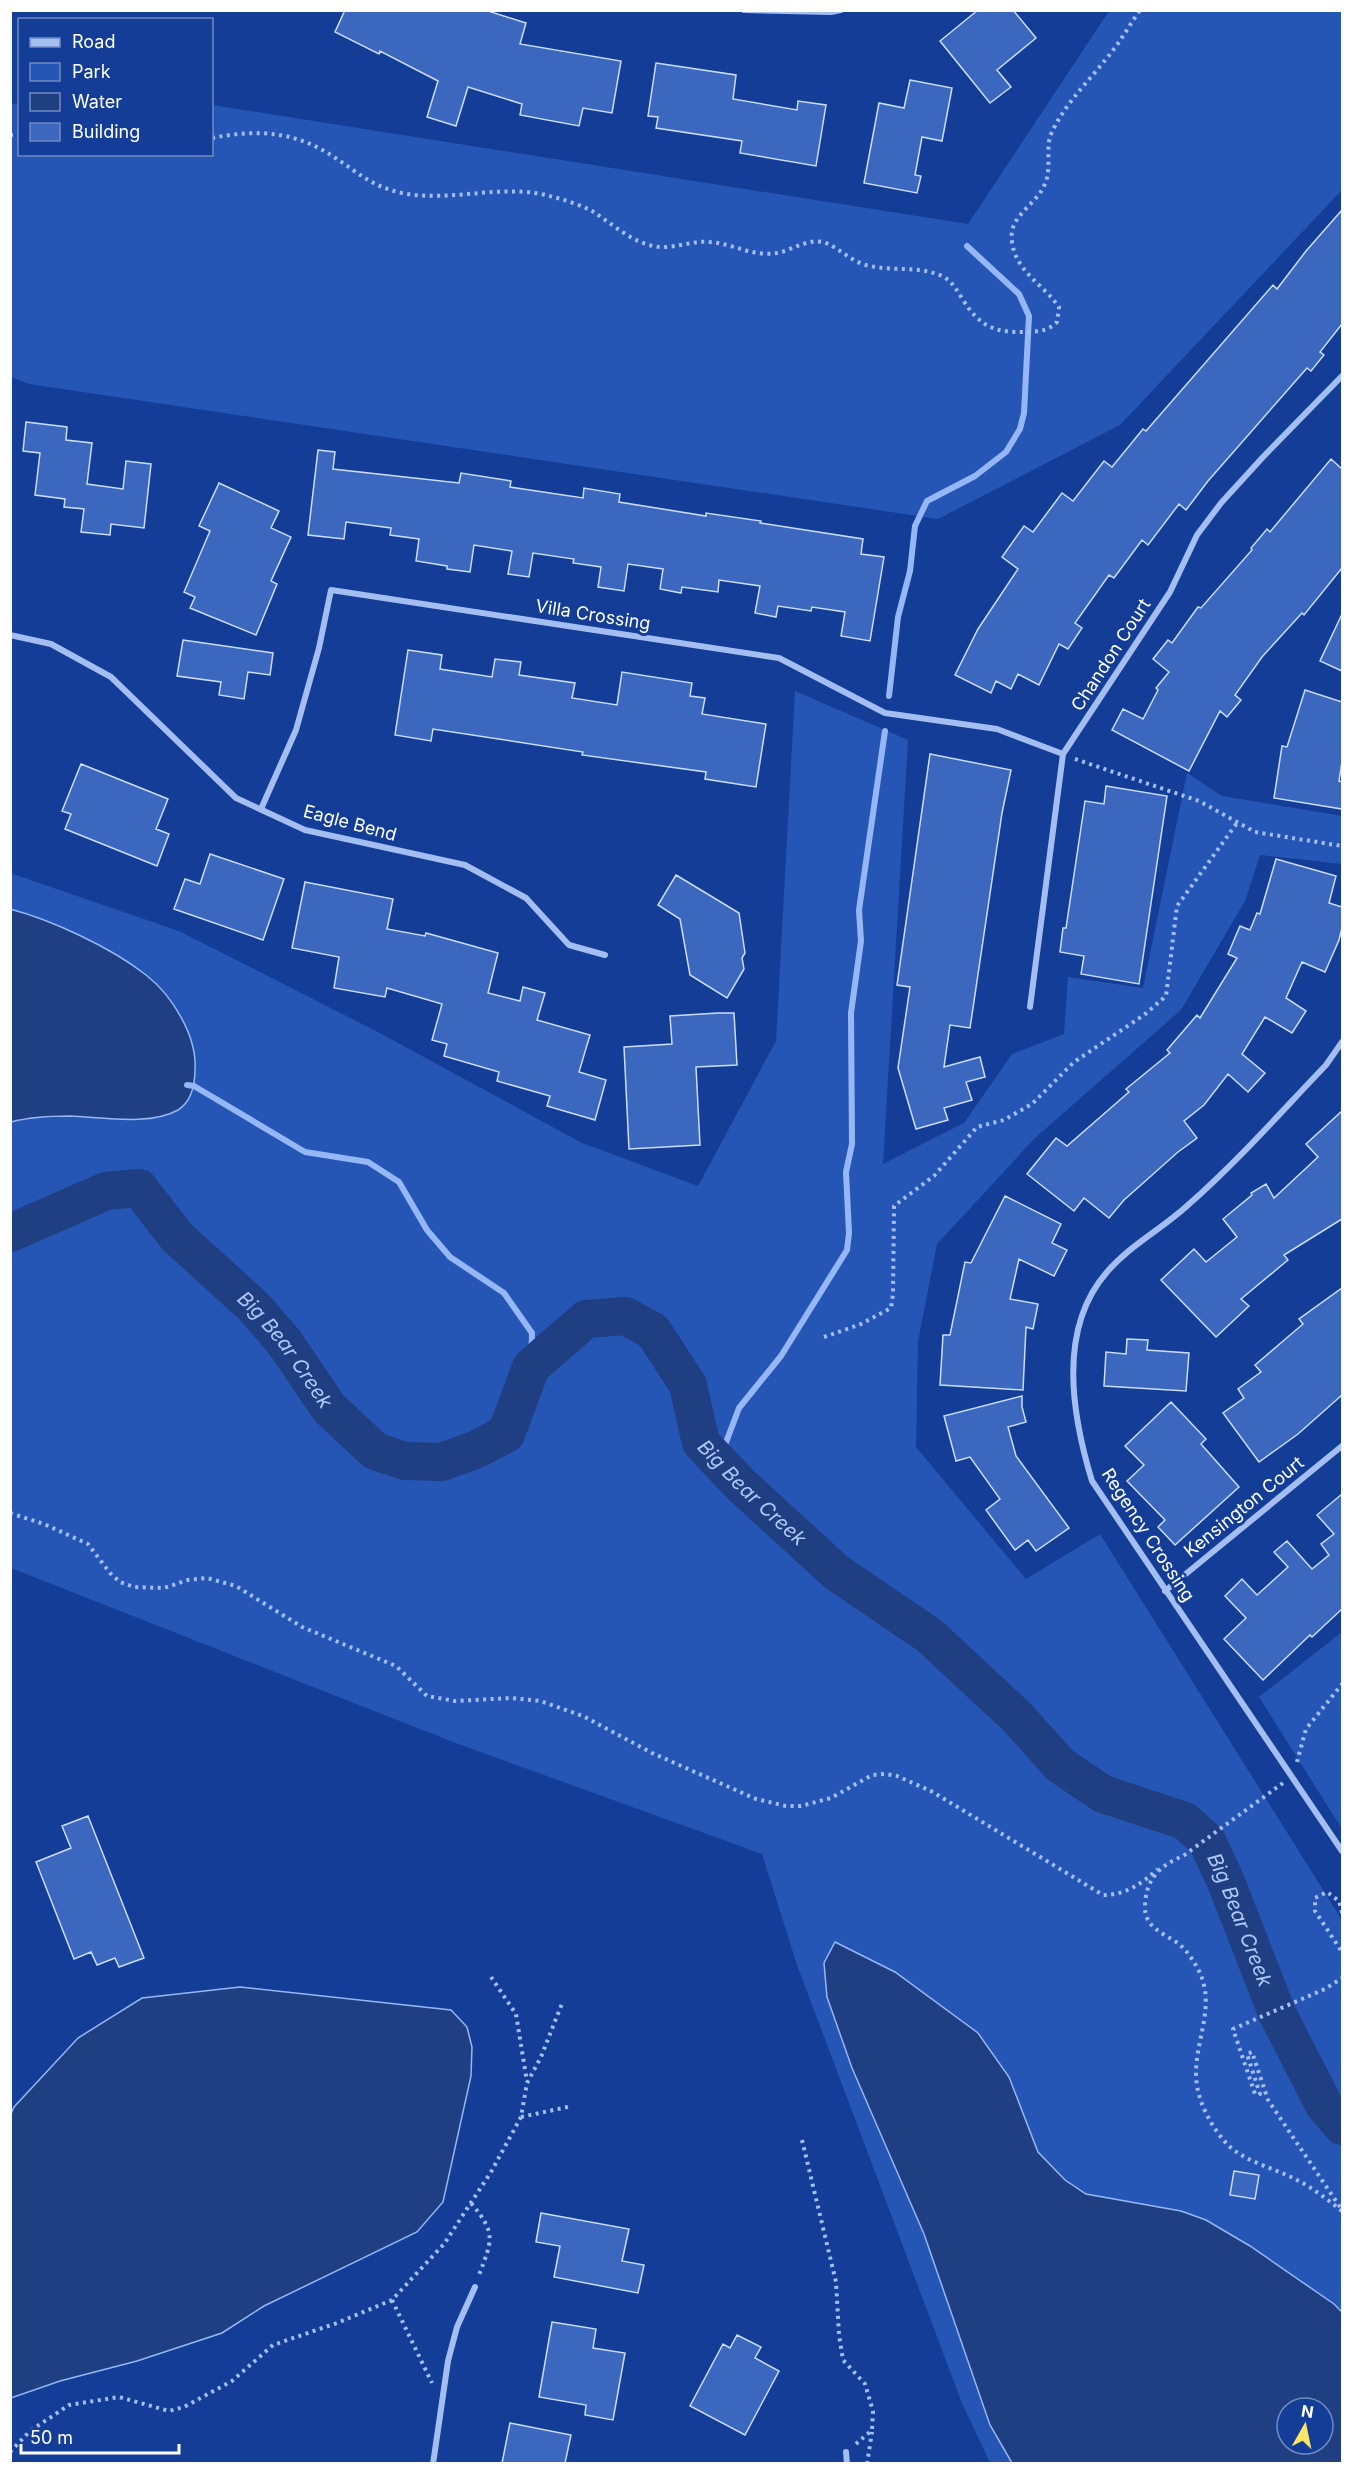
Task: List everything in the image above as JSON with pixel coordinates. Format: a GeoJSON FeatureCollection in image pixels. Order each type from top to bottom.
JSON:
{"type":"FeatureCollection","features":[{"type":"Feature","properties":{"kind":"street"},"geometry":{"type":"LineString","coordinates":[[744,10],[831,12],[841,10]]}},
{"type":"Feature","properties":{"kind":"street","name":"Chandon Court"},"geometry":{"type":"LineString","coordinates":[[1030,1007],[1063,754],[1170,592],[1197,535],[1221,503],[1342,376]]}},
{"type":"Feature","properties":{"kind":"street","name":"Villa Crossing"},"geometry":{"type":"LineString","coordinates":[[261,809],[296,730],[319,648],[332,590],[779,658],[885,713],[997,729],[1063,754]]}},
{"type":"Feature","properties":{"kind":"street","name":"Eagle Bend"},"geometry":{"type":"LineString","coordinates":[[10,635],[51,644],[111,677],[236,798],[305,830],[465,865],[526,898],[569,945],[605,955]]}},
{"type":"Feature","properties":{"kind":"street","name":"Regency Crossing"},"geometry":{"type":"LineString","coordinates":[[1342,1042],[1326,1065],[1187,1206],[1149,1233],[1106,1273],[1084,1310],[1073,1351],[1080,1441],[1092,1481],[1342,1851]]}},
{"type":"Feature","properties":{"kind":"street","name":"Kensington Court"},"geometry":{"type":"LineString","coordinates":[[1165,1591],[1342,1446]]}},
{"type":"Feature","properties":{"kind":"street"},"geometry":{"type":"LineString","coordinates":[[433,2463],[448,2361],[457,2327],[475,2287]]}},
{"type":"Feature","properties":{"kind":"street"},"geometry":{"type":"LineString","coordinates":[[846,2452],[847,2463]]}},
{"type":"Feature","properties":{"kind":"path"},"geometry":{"type":"LineString","coordinates":[[213,138],[241,133],[261,133],[305,140],[336,158],[365,180],[405,193],[429,196],[516,191],[551,196],[590,210],[631,237],[659,247],[708,241],[765,255],[806,243],[825,243],[862,265],[892,270],[913,268],[951,281],[976,317],[1000,332],[1043,331],[1057,322],[1059,307],[1019,264],[1012,244],[1012,224],[1044,186],[1048,175],[1050,135],[1057,123],[1082,85],[1106,59],[1140,10]]}},
{"type":"Feature","properties":{"kind":"path"},"geometry":{"type":"LineString","coordinates":[[1063,754],[1199,801],[1255,832],[1342,846]]}},
{"type":"Feature","properties":{"kind":"path"},"geometry":{"type":"LineString","coordinates":[[824,1337],[861,1324],[891,1308],[894,1206],[934,1176],[977,1127],[1004,1120],[1032,1104],[1074,1062],[1144,1014],[1166,996],[1177,906],[1237,823]]}},
{"type":"Feature","properties":{"kind":"path"},"geometry":{"type":"LineString","coordinates":[[10,1513],[53,1527],[88,1544],[110,1573],[120,1582],[134,1587],[164,1588],[188,1580],[207,1578],[236,1586],[302,1627],[396,1666],[428,1695],[456,1701],[511,1698],[540,1701],[583,1716],[652,1753],[756,1798],[786,1806],[801,1806],[831,1798],[872,1775],[897,1776],[932,1791],[1103,1895],[1118,1895],[1130,1890],[1166,1863],[1183,1856],[1229,1824]]}},
{"type":"Feature","properties":{"kind":"path"},"geometry":{"type":"LineString","coordinates":[[1158,1869],[1147,1894],[1146,1918],[1152,1927],[1180,1945],[1191,1956],[1205,1987],[1207,2004],[1196,2076],[1204,2111],[1229,2146],[1260,2164],[1297,2180],[1342,2210]]}},
{"type":"Feature","properties":{"kind":"path"},"geometry":{"type":"LineString","coordinates":[[1342,1913],[1338,1901],[1327,1892],[1315,1898],[1315,1911],[1342,1952]]}},
{"type":"Feature","properties":{"kind":"path"},"geometry":{"type":"LineString","coordinates":[[491,1977],[516,2014],[527,2084]]}},
{"type":"Feature","properties":{"kind":"path"},"geometry":{"type":"LineString","coordinates":[[1342,1978],[1325,1989],[1233,2029],[1255,2094],[1260,2094],[1247,2054],[1252,2052],[1268,2100],[1342,2210]]}},
{"type":"Feature","properties":{"kind":"path"},"geometry":{"type":"LineString","coordinates":[[10,2452],[30,2431],[69,2405],[119,2397],[169,2411],[184,2407],[232,2381],[273,2345],[337,2323],[392,2300],[444,2244],[471,2203],[520,2117],[527,2084],[541,2057],[563,2001]]}},
{"type":"Feature","properties":{"kind":"path"},"geometry":{"type":"LineString","coordinates":[[520,2117],[572,2106]]}},
{"type":"Feature","properties":{"kind":"path"},"geometry":{"type":"LineString","coordinates":[[802,2140],[836,2282],[839,2336],[843,2360],[865,2384],[873,2411],[867,2463]]}},
{"type":"Feature","properties":{"kind":"path"},"geometry":{"type":"LineString","coordinates":[[471,2203],[484,2218],[491,2240],[475,2287]]}},
{"type":"Feature","properties":{"kind":"path"},"geometry":{"type":"LineString","coordinates":[[392,2300],[442,2405]]}},
{"type":"Feature","properties":{"kind":"path"},"geometry":{"type":"LineString","coordinates":[[846,2452],[872,2430]]}},
{"type":"Feature","properties":{"kind":"green space"},"geometry":{"type":"Polygon","coordinates":[[[1109,11],[1342,11],[1342,190],[1120,425],[938,519],[29,384],[11,377],[11,104],[18,103],[18,156],[213,156],[213,105],[968,224],[1109,11]]]}},
{"type":"Feature","properties":{"kind":"green space"},"geometry":{"type":"Polygon","coordinates":[[[795,691],[908,740],[883,1164],[964,1123],[1012,1054],[1064,1034],[1068,977],[1143,988],[1187,773],[1222,796],[1342,816],[1342,864],[1260,855],[1245,901],[1181,1010],[1035,1138],[937,1244],[918,1342],[916,1447],[1026,1579],[1100,1534],[1342,1920],[1342,2463],[990,2463],[962,2403],[797,1965],[762,1854],[453,1742],[11,1568],[10,873],[179,931],[376,1031],[582,1143],[698,1186],[776,1041],[795,691]]]}},
{"type":"Feature","properties":{"kind":"green space"},"geometry":{"type":"Polygon","coordinates":[[[1342,1632],[1342,1829],[1259,1697],[1342,1632]]]}},
{"type":"Feature","properties":{"kind":"water"},"geometry":{"type":"Polygon","coordinates":[[[10,909],[44,920],[99,945],[146,975],[165,993],[181,1017],[195,1056],[193,1086],[190,1097],[183,1106],[167,1115],[154,1118],[63,1116],[11,1122],[10,909]]]}},
{"type":"Feature","properties":{"kind":"water"},"geometry":{"type":"Polygon","coordinates":[[[835,1942],[895,1972],[978,2033],[1009,2077],[1038,2152],[1065,2180],[1086,2194],[1181,2211],[1206,2220],[1250,2246],[1334,2304],[1342,2312],[1342,2463],[1012,2463],[990,2425],[924,2234],[852,2068],[827,1997],[824,1963],[835,1942]]]}},
{"type":"Feature","properties":{"kind":"water"},"geometry":{"type":"Polygon","coordinates":[[[240,1987],[451,2010],[467,2027],[472,2047],[471,2076],[443,2202],[417,2232],[264,2306],[222,2333],[137,2361],[60,2381],[11,2398],[10,2116],[14,2107],[78,2038],[142,1998],[240,1987]]]}},
{"type":"Feature","properties":{"kind":"building"},"geometry":{"type":"Polygon","coordinates":[[[345,10],[485,10],[526,23],[520,44],[621,61],[612,113],[583,108],[579,126],[520,115],[522,104],[468,87],[456,126],[427,117],[438,81],[380,51],[379,54],[335,32],[345,10]]]}},
{"type":"Feature","properties":{"kind":"building"},"geometry":{"type":"Polygon","coordinates":[[[978,10],[1013,10],[1036,38],[997,70],[1011,87],[990,103],[940,41],[978,10]]]}},
{"type":"Feature","properties":{"kind":"building"},"geometry":{"type":"Polygon","coordinates":[[[656,63],[736,75],[733,99],[797,110],[798,101],[826,105],[816,166],[740,153],[742,141],[656,128],[658,117],[648,116],[656,63]]]}},
{"type":"Feature","properties":{"kind":"building"},"geometry":{"type":"Polygon","coordinates":[[[910,80],[952,88],[942,141],[922,137],[915,175],[921,176],[917,193],[864,183],[879,103],[904,108],[910,80]]]}},
{"type":"Feature","properties":{"kind":"building"},"geometry":{"type":"Polygon","coordinates":[[[1342,210],[1342,324],[1320,352],[1324,355],[1311,371],[1307,368],[1208,481],[1186,510],[1179,504],[1148,545],[1142,540],[1114,578],[1109,575],[1075,623],[1082,628],[1068,649],[1059,644],[1039,685],[1018,674],[1011,689],[996,681],[991,693],[955,675],[978,629],[1018,569],[1002,557],[1024,526],[1033,532],[1062,493],[1073,501],[1104,461],[1112,467],[1143,429],[1146,431],[1273,285],[1277,289],[1342,210]]]}},
{"type":"Feature","properties":{"kind":"building"},"geometry":{"type":"Polygon","coordinates":[[[26,422],[67,427],[66,440],[92,443],[87,484],[123,489],[126,461],[151,464],[144,528],[111,524],[110,535],[81,532],[84,509],[64,507],[65,499],[35,495],[40,453],[23,451],[26,422]]]}},
{"type":"Feature","properties":{"kind":"building"},"geometry":{"type":"Polygon","coordinates":[[[318,450],[335,452],[333,469],[459,483],[461,473],[511,481],[510,487],[583,498],[584,488],[620,494],[619,502],[706,516],[706,513],[761,521],[760,523],[863,539],[861,554],[884,557],[870,641],[841,636],[845,612],[812,607],[811,611],[778,606],[776,617],[755,613],[760,586],[719,580],[718,592],[682,587],[681,593],[660,589],[663,569],[628,564],[624,591],[598,587],[601,567],[573,563],[574,559],[533,553],[529,577],[508,574],[512,551],[474,545],[470,572],[416,561],[419,539],[390,535],[391,528],[346,522],[344,539],[308,535],[318,450]]]}},
{"type":"Feature","properties":{"kind":"building"},"geometry":{"type":"Polygon","coordinates":[[[1331,459],[1342,469],[1342,568],[1304,615],[1302,613],[1262,657],[1235,695],[1241,700],[1227,717],[1220,711],[1189,771],[1112,730],[1123,709],[1143,719],[1158,690],[1156,688],[1169,672],[1153,659],[1168,640],[1172,643],[1198,607],[1201,608],[1252,550],[1251,548],[1267,529],[1270,532],[1331,459]]]}},
{"type":"Feature","properties":{"kind":"building"},"geometry":{"type":"Polygon","coordinates":[[[219,483],[279,511],[271,528],[291,537],[271,581],[277,584],[256,635],[190,608],[195,597],[184,592],[210,531],[199,526],[219,483]]]}},
{"type":"Feature","properties":{"kind":"building"},"geometry":{"type":"Polygon","coordinates":[[[1342,614],[1342,671],[1320,661],[1342,614]]]}},
{"type":"Feature","properties":{"kind":"building"},"geometry":{"type":"Polygon","coordinates":[[[183,640],[273,653],[270,675],[248,672],[244,699],[219,695],[221,682],[177,676],[183,640]]]}},
{"type":"Feature","properties":{"kind":"building"},"geometry":{"type":"Polygon","coordinates":[[[408,650],[442,655],[440,669],[492,677],[495,659],[521,662],[519,675],[575,683],[572,698],[617,705],[622,672],[692,683],[690,696],[705,698],[702,714],[766,724],[756,787],[705,779],[706,772],[582,755],[583,752],[433,729],[431,741],[395,735],[408,650]]]}},
{"type":"Feature","properties":{"kind":"building"},"geometry":{"type":"Polygon","coordinates":[[[1305,690],[1342,702],[1342,762],[1339,781],[1342,782],[1342,809],[1274,798],[1282,746],[1287,747],[1305,690]]]}},
{"type":"Feature","properties":{"kind":"building"},"geometry":{"type":"Polygon","coordinates":[[[930,754],[1011,770],[1002,813],[970,1028],[950,1025],[944,1067],[980,1057],[985,1077],[966,1082],[972,1100],[944,1108],[948,1120],[916,1129],[898,1068],[910,987],[897,985],[930,754]]]}},
{"type":"Feature","properties":{"kind":"building"},"geometry":{"type":"Polygon","coordinates":[[[81,764],[168,799],[156,829],[169,834],[157,866],[65,829],[71,814],[62,811],[81,764]]]}},
{"type":"Feature","properties":{"kind":"building"},"geometry":{"type":"Polygon","coordinates":[[[1106,786],[1167,796],[1139,984],[1081,974],[1084,956],[1060,952],[1063,928],[1066,928],[1085,801],[1104,804],[1106,786]]]}},
{"type":"Feature","properties":{"kind":"building"},"geometry":{"type":"Polygon","coordinates":[[[210,854],[284,879],[263,940],[174,909],[185,879],[200,884],[210,854]]]}},
{"type":"Feature","properties":{"kind":"building"},"geometry":{"type":"Polygon","coordinates":[[[1276,859],[1336,876],[1329,903],[1342,907],[1342,928],[1339,940],[1325,972],[1302,962],[1286,998],[1306,1011],[1292,1033],[1265,1017],[1242,1054],[1265,1073],[1248,1092],[1228,1074],[1204,1105],[1184,1121],[1197,1138],[1124,1200],[1109,1218],[1084,1198],[1074,1211],[1027,1174],[1056,1138],[1067,1146],[1129,1092],[1126,1089],[1170,1053],[1167,1050],[1197,1015],[1200,1018],[1237,958],[1228,954],[1240,926],[1250,930],[1257,913],[1260,914],[1276,859]]]}},
{"type":"Feature","properties":{"kind":"building"},"geometry":{"type":"Polygon","coordinates":[[[676,875],[739,913],[745,953],[742,958],[744,969],[727,998],[690,975],[680,919],[658,905],[676,875]]]}},
{"type":"Feature","properties":{"kind":"building"},"geometry":{"type":"Polygon","coordinates":[[[305,882],[393,899],[387,929],[425,936],[426,933],[498,953],[488,993],[520,1001],[523,987],[545,993],[537,1020],[590,1035],[579,1072],[606,1080],[595,1120],[547,1106],[550,1096],[497,1081],[499,1072],[444,1056],[447,1044],[432,1040],[442,1004],[387,988],[385,997],[334,988],[339,957],[292,948],[305,882]]]}},
{"type":"Feature","properties":{"kind":"building"},"geometry":{"type":"Polygon","coordinates":[[[734,1013],[737,1065],[696,1067],[700,1145],[629,1149],[624,1047],[672,1044],[670,1016],[734,1013]]]}},
{"type":"Feature","properties":{"kind":"building"},"geometry":{"type":"Polygon","coordinates":[[[1342,1111],[1342,1219],[1284,1255],[1288,1260],[1241,1299],[1249,1306],[1216,1337],[1161,1280],[1194,1249],[1206,1262],[1237,1237],[1223,1219],[1252,1195],[1251,1193],[1266,1184],[1274,1198],[1318,1157],[1306,1144],[1342,1111]]]}},
{"type":"Feature","properties":{"kind":"building"},"geometry":{"type":"Polygon","coordinates":[[[1005,1196],[1061,1224],[1052,1243],[1067,1250],[1054,1276],[1019,1259],[1010,1299],[1038,1304],[1033,1329],[1026,1327],[1023,1390],[940,1385],[943,1335],[950,1335],[965,1262],[971,1263],[1005,1196]]]}},
{"type":"Feature","properties":{"kind":"building"},"geometry":{"type":"Polygon","coordinates":[[[1342,1288],[1342,1395],[1298,1434],[1259,1462],[1223,1413],[1244,1398],[1238,1389],[1261,1372],[1255,1365],[1303,1324],[1299,1319],[1342,1288]]]}},
{"type":"Feature","properties":{"kind":"building"},"geometry":{"type":"Polygon","coordinates":[[[1127,1339],[1148,1340],[1147,1350],[1189,1353],[1186,1391],[1104,1386],[1106,1352],[1126,1354],[1127,1339]]]}},
{"type":"Feature","properties":{"kind":"building"},"geometry":{"type":"Polygon","coordinates":[[[1022,1396],[1026,1422],[1008,1427],[1016,1456],[1069,1528],[1036,1551],[1028,1540],[1015,1550],[986,1510],[1000,1499],[970,1457],[956,1461],[944,1416],[1022,1396]]]}},
{"type":"Feature","properties":{"kind":"building"},"geometry":{"type":"Polygon","coordinates":[[[1171,1402],[1206,1439],[1201,1444],[1239,1487],[1175,1545],[1158,1527],[1165,1520],[1127,1481],[1144,1465],[1125,1446],[1171,1402]]]}},
{"type":"Feature","properties":{"kind":"building"},"geometry":{"type":"Polygon","coordinates":[[[1342,1494],[1342,1609],[1312,1637],[1310,1635],[1263,1680],[1224,1639],[1246,1618],[1225,1596],[1242,1579],[1257,1595],[1288,1567],[1274,1552],[1287,1541],[1312,1569],[1329,1555],[1321,1544],[1334,1534],[1317,1515],[1342,1494]]]}},
{"type":"Feature","properties":{"kind":"building"},"geometry":{"type":"Polygon","coordinates":[[[88,1816],[144,1958],[119,1967],[115,1958],[97,1965],[91,1952],[74,1959],[36,1862],[71,1848],[62,1826],[88,1816]]]}},
{"type":"Feature","properties":{"kind":"building"},"geometry":{"type":"Polygon","coordinates":[[[1234,2171],[1259,2175],[1255,2199],[1230,2195],[1234,2171]]]}},
{"type":"Feature","properties":{"kind":"building"},"geometry":{"type":"Polygon","coordinates":[[[541,2213],[629,2229],[622,2261],[644,2265],[638,2293],[554,2277],[560,2246],[536,2242],[541,2213]]]}},
{"type":"Feature","properties":{"kind":"building"},"geometry":{"type":"Polygon","coordinates":[[[552,2322],[596,2329],[593,2348],[625,2353],[613,2420],[585,2415],[586,2405],[539,2397],[552,2322]]]}},
{"type":"Feature","properties":{"kind":"building"},"geometry":{"type":"Polygon","coordinates":[[[737,2335],[761,2347],[755,2358],[779,2371],[745,2435],[690,2406],[723,2344],[730,2348],[737,2335]]]}},
{"type":"Feature","properties":{"kind":"building"},"geometry":{"type":"Polygon","coordinates":[[[510,2423],[571,2435],[565,2463],[502,2463],[510,2423]]]}},
{"type":"Feature","properties":{"kind":"waterway"},"geometry":{"type":"LineString","coordinates":[[889,696],[898,617],[910,571],[915,526],[927,501],[975,476],[1006,452],[1020,429],[1024,413],[1029,316],[1019,294],[967,246]]}},
{"type":"Feature","properties":{"kind":"waterway"},"geometry":{"type":"LineString","coordinates":[[719,1461],[739,1408],[781,1356],[847,1250],[849,1233],[846,1172],[852,1144],[851,1013],[861,941],[859,910],[885,731]]}},
{"type":"Feature","properties":{"kind":"waterway"},"geometry":{"type":"LineString","coordinates":[[187,1085],[194,1086],[305,1152],[368,1162],[399,1182],[427,1230],[450,1257],[504,1293],[532,1333],[531,1367]]}},
{"type":"Feature","properties":{"kind":"waterway","name":"Big Bear Creek"},"geometry":{"type":"LineString","coordinates":[[10,1233],[106,1191],[139,1188],[177,1237],[254,1307],[285,1343],[329,1408],[375,1451],[405,1461],[441,1462],[475,1450],[506,1434],[531,1367],[586,1319],[625,1316],[653,1331],[688,1385],[701,1443],[741,1485],[836,1572],[930,1636],[1017,1717],[1060,1765],[1103,1794],[1185,1821],[1207,1841],[1226,1882],[1277,2013],[1324,2105],[1342,2126]]}}]}
